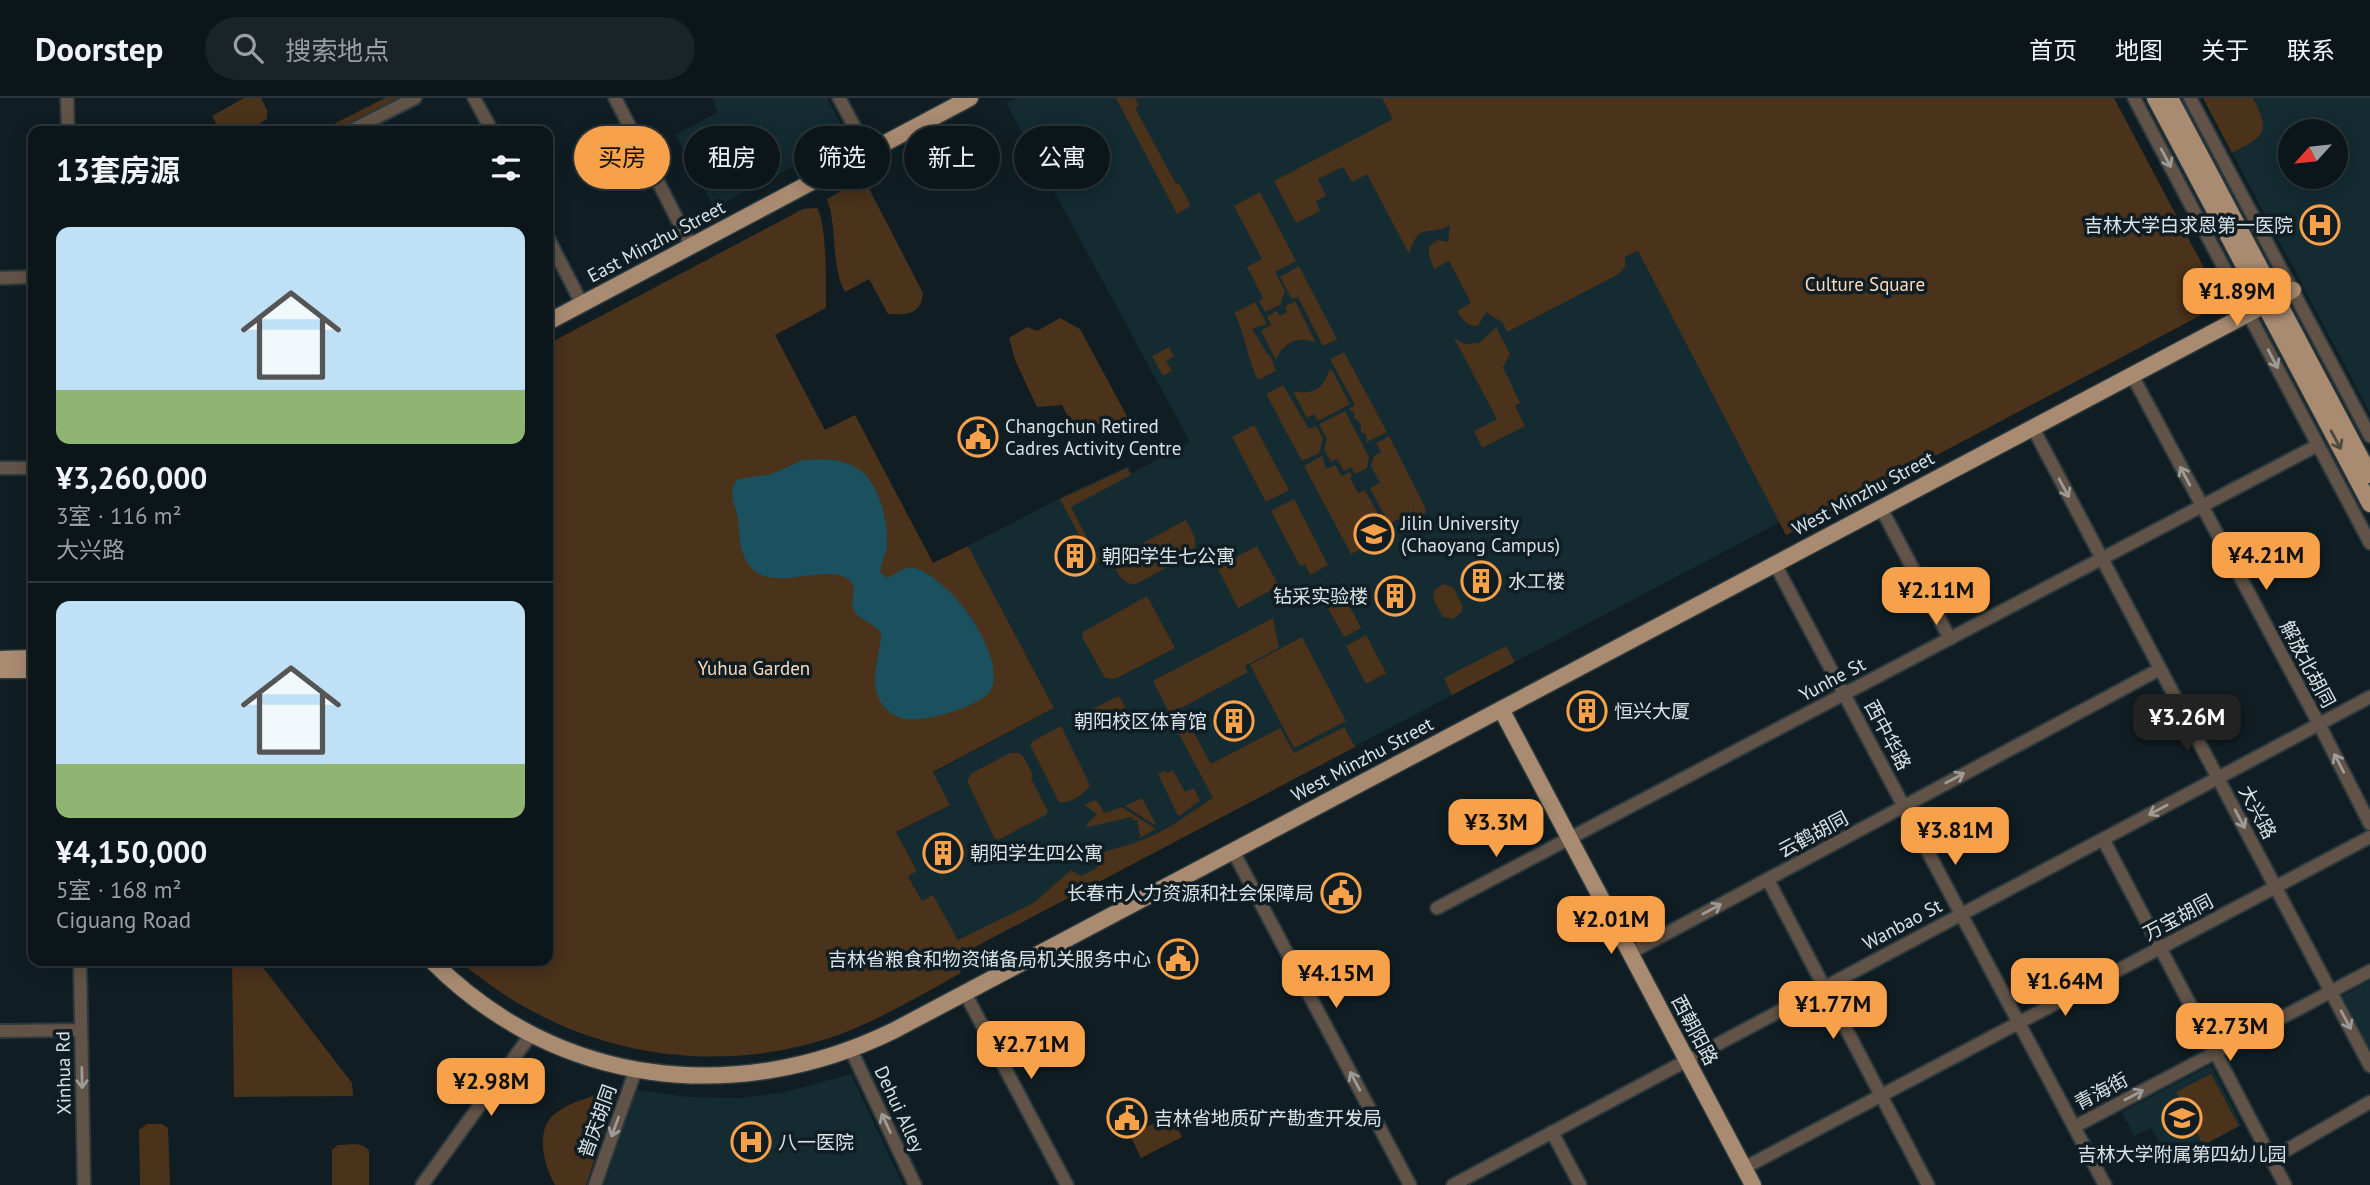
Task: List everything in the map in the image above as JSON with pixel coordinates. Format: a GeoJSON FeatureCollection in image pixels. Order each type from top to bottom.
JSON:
{"type":"FeatureCollection","features":[{"type":"Feature","properties":{"kind":"main road","name":"East Minzhu Street"},"geometry":{"type":"LineString","coordinates":[[890,140],[970,98]]}},
{"type":"Feature","properties":{"kind":"main road"},"geometry":{"type":"LineString","coordinates":[[2155,98],[2370,475]]}},
{"type":"Feature","properties":{"kind":"main road"},"geometry":{"type":"LineString","coordinates":[[2170,98],[2370,504]]}},
{"type":"Feature","properties":{"kind":"main road","name":"East Minzhu Street"},"geometry":{"type":"LineString","coordinates":[[553,319],[798,189]]}},
{"type":"Feature","properties":{"kind":"main road","name":"West Minzhu Street"},"geometry":{"type":"LineString","coordinates":[[438,966],[479,1001],[532,1034],[593,1059],[636,1069],[695,1076],[746,1075],[797,1067],[851,1050],[893,1031],[2292,290]]}},
{"type":"Feature","properties":{"kind":"main road"},"geometry":{"type":"LineString","coordinates":[[0,659],[28,658]]}},
{"type":"Feature","properties":{"kind":"main road"},"geometry":{"type":"LineString","coordinates":[[0,670],[28,670]]}},
{"type":"Feature","properties":{"kind":"main road","name":"西朝阳路"},"geometry":{"type":"LineString","coordinates":[[1501,709],[1753,1185]]}},
{"type":"Feature","properties":{"kind":"street"},"geometry":{"type":"LineString","coordinates":[[67,98],[68,126]]}},
{"type":"Feature","properties":{"kind":"street"},"geometry":{"type":"LineString","coordinates":[[360,126],[415,98]]}},
{"type":"Feature","properties":{"kind":"street"},"geometry":{"type":"LineString","coordinates":[[474,98],[489,126]]}},
{"type":"Feature","properties":{"kind":"street"},"geometry":{"type":"LineString","coordinates":[[615,98],[691,246]]}},
{"type":"Feature","properties":{"kind":"street"},"geometry":{"type":"LineString","coordinates":[[839,98],[854,126]]}},
{"type":"Feature","properties":{"kind":"street"},"geometry":{"type":"LineString","coordinates":[[2134,98],[2370,543]]}},
{"type":"Feature","properties":{"kind":"street"},"geometry":{"type":"LineString","coordinates":[[2190,98],[2370,436]]}},
{"type":"Feature","properties":{"kind":"street"},"geometry":{"type":"LineString","coordinates":[[553,248],[582,304]]}},
{"type":"Feature","properties":{"kind":"street"},"geometry":{"type":"LineString","coordinates":[[0,278],[28,277]]}},
{"type":"Feature","properties":{"kind":"street","name":"解放北胡同"},"geometry":{"type":"LineString","coordinates":[[2132,375],[2370,824]]}},
{"type":"Feature","properties":{"kind":"street","name":"大兴路"},"geometry":{"type":"LineString","coordinates":[[2032,428],[2370,1066]]}},
{"type":"Feature","properties":{"kind":"street","name":"Yunhe St"},"geometry":{"type":"LineString","coordinates":[[1437,908],[2318,444]]}},
{"type":"Feature","properties":{"kind":"street"},"geometry":{"type":"LineString","coordinates":[[0,468],[28,468]]}},
{"type":"Feature","properties":{"kind":"street"},"geometry":{"type":"LineString","coordinates":[[1881,508],[1950,639]]}},
{"type":"Feature","properties":{"kind":"street","name":"西中华路"},"geometry":{"type":"LineString","coordinates":[[1775,564],[2105,1185]]}},
{"type":"Feature","properties":{"kind":"street","name":"云鹤胡同"},"geometry":{"type":"LineString","coordinates":[[1630,953],[2160,669]]}},
{"type":"Feature","properties":{"kind":"street","name":"Wanbao St"},"geometry":{"type":"LineString","coordinates":[[1453,1185],[2370,697]]}},
{"type":"Feature","properties":{"kind":"street","name":"万宝胡同"},"geometry":{"type":"LineString","coordinates":[[1744,1168],[2370,837]]}},
{"type":"Feature","properties":{"kind":"street"},"geometry":{"type":"LineString","coordinates":[[2103,839],[2284,1185]]}},
{"type":"Feature","properties":{"kind":"street"},"geometry":{"type":"LineString","coordinates":[[1233,851],[1409,1185]]}},
{"type":"Feature","properties":{"kind":"street"},"geometry":{"type":"LineString","coordinates":[[1768,880],[1928,1185]]}},
{"type":"Feature","properties":{"kind":"street","name":"Xinhua Rd"},"geometry":{"type":"LineString","coordinates":[[80,966],[84,1185]]}},
{"type":"Feature","properties":{"kind":"street","name":"青海街"},"geometry":{"type":"LineString","coordinates":[[2074,1127],[2370,971]]}},
{"type":"Feature","properties":{"kind":"street"},"geometry":{"type":"LineString","coordinates":[[965,993],[1067,1185]]}},
{"type":"Feature","properties":{"kind":"street"},"geometry":{"type":"LineString","coordinates":[[0,1031],[81,1030]]}},
{"type":"Feature","properties":{"kind":"street"},"geometry":{"type":"LineString","coordinates":[[422,1185],[532,1034]]}},
{"type":"Feature","properties":{"kind":"street","name":"Dehui Alley"},"geometry":{"type":"LineString","coordinates":[[851,1050],[915,1185]]}},
{"type":"Feature","properties":{"kind":"street","name":"普庆胡同"},"geometry":{"type":"LineString","coordinates":[[595,1185],[636,1069]]}},
{"type":"Feature","properties":{"kind":"street"},"geometry":{"type":"LineString","coordinates":[[2271,1158],[2370,1102]]}},
{"type":"Feature","properties":{"kind":"street"},"geometry":{"type":"LineString","coordinates":[[1552,1132],[1580,1185]]}},
{"type":"Feature","properties":{"kind":"shaded area"},"geometry":{"type":"Polygon","coordinates":[[[712,98],[827,98],[842,126],[794,126],[794,166],[780,174],[780,126],[692,126],[718,112],[712,98]]]}},
{"type":"Feature","properties":{"kind":"shaded area","name":"Jilin University (Chaoyang Campus)"},"geometry":{"type":"Polygon","coordinates":[[[1016,98],[1558,98],[1451,225],[1449,261],[1471,303],[1638,251],[1780,522],[954,958],[908,875],[917,870],[896,832],[949,805],[933,773],[1054,708],[968,546],[1128,466],[1132,473],[1190,442],[1053,189],[1110,189],[1110,126],[1018,126],[1006,103],[1016,98]]]}},
{"type":"Feature","properties":{"kind":"shaded area","name":"吉林大学白求恩第一医院"},"geometry":{"type":"Polygon","coordinates":[[[2203,98],[2370,98],[2370,413],[2203,98]]]}},
{"type":"Feature","properties":{"kind":"shaded area"},"geometry":{"type":"Polygon","coordinates":[[[684,130],[684,152],[675,135],[684,130]]]}},
{"type":"Feature","properties":{"kind":"shaded area"},"geometry":{"type":"Polygon","coordinates":[[[704,189],[750,189],[714,208],[704,189]]]}},
{"type":"Feature","properties":{"kind":"shaded area"},"geometry":{"type":"Polygon","coordinates":[[[2370,981],[2370,1049],[2342,996],[2370,981]]]}},
{"type":"Feature","properties":{"kind":"shaded area","name":"吉林大学附属第四幼儿园"},"geometry":{"type":"Polygon","coordinates":[[[2211,1065],[2242,1125],[2170,1164],[2151,1128],[2134,1136],[2122,1112],[2211,1065]]]}},
{"type":"Feature","properties":{"kind":"shaded area","name":"八一医院"},"geometry":{"type":"Polygon","coordinates":[[[851,1074],[903,1185],[604,1185],[637,1090],[688,1097],[739,1098],[785,1092],[851,1074]]]}},
{"type":"Feature","properties":{"kind":"green space"},"geometry":{"type":"Polygon","coordinates":[[[244,98],[261,98],[267,110],[267,119],[255,126],[217,126],[212,116],[244,98]]]}},
{"type":"Feature","properties":{"kind":"green space"},"geometry":{"type":"Polygon","coordinates":[[[385,98],[398,98],[343,126],[330,126],[385,98]]]}},
{"type":"Feature","properties":{"kind":"green space"},"geometry":{"type":"Polygon","coordinates":[[[1116,98],[1135,98],[1139,106],[1135,108],[1176,184],[1179,183],[1191,206],[1177,214],[1116,98]]]}},
{"type":"Feature","properties":{"kind":"green space","name":"Culture Square"},"geometry":{"type":"Polygon","coordinates":[[[1382,98],[2114,98],[2220,298],[2220,305],[1786,535],[1638,251],[1625,257],[1625,266],[1619,274],[1507,332],[1503,323],[1486,312],[1478,326],[1465,322],[1457,311],[1471,303],[1449,261],[1434,269],[1429,256],[1429,246],[1438,240],[1448,242],[1450,225],[1421,233],[1409,254],[1367,174],[1352,182],[1343,167],[1318,179],[1326,196],[1316,201],[1320,211],[1296,223],[1274,181],[1393,119],[1382,98]]]}},
{"type":"Feature","properties":{"kind":"green space"},"geometry":{"type":"Polygon","coordinates":[[[2203,98],[2253,98],[2262,119],[2262,132],[2252,142],[2232,153],[2203,98]]]}},
{"type":"Feature","properties":{"kind":"green space"},"geometry":{"type":"Polygon","coordinates":[[[846,189],[869,189],[923,293],[916,310],[888,314],[869,279],[845,292],[837,270],[827,199],[846,189]]]}},
{"type":"Feature","properties":{"kind":"green space"},"geometry":{"type":"Polygon","coordinates":[[[1260,192],[1296,261],[1275,272],[1285,291],[1280,305],[1265,312],[1259,301],[1263,298],[1247,267],[1262,259],[1234,206],[1260,192]]]}},
{"type":"Feature","properties":{"kind":"green space","name":"Yuhua Garden"},"geometry":{"type":"Polygon","coordinates":[[[817,208],[823,227],[826,308],[775,335],[825,430],[855,415],[933,563],[968,546],[1054,708],[933,772],[950,805],[896,832],[917,871],[908,876],[922,901],[933,895],[958,940],[1035,902],[1071,870],[1081,876],[1097,868],[1096,854],[1153,835],[1213,798],[1172,721],[1184,715],[1211,764],[1280,728],[1294,753],[1344,727],[1355,747],[954,958],[961,973],[854,1029],[789,1049],[739,1056],[688,1056],[639,1049],[591,1037],[544,1017],[500,992],[466,966],[553,966],[553,341],[803,209],[817,208]]]}},
{"type":"Feature","properties":{"kind":"green space"},"geometry":{"type":"Polygon","coordinates":[[[1299,266],[1337,339],[1323,346],[1298,297],[1292,299],[1280,277],[1299,266]]]}},
{"type":"Feature","properties":{"kind":"green space"},"geometry":{"type":"Polygon","coordinates":[[[1295,301],[1316,343],[1304,340],[1292,342],[1276,360],[1261,331],[1271,325],[1267,316],[1277,311],[1280,316],[1287,312],[1285,307],[1295,301]]]}},
{"type":"Feature","properties":{"kind":"green space"},"geometry":{"type":"Polygon","coordinates":[[[1255,302],[1267,324],[1252,329],[1270,355],[1276,371],[1258,380],[1234,313],[1255,302]]]}},
{"type":"Feature","properties":{"kind":"green space"},"geometry":{"type":"Polygon","coordinates":[[[1060,318],[1080,329],[1129,420],[1107,426],[1086,419],[1073,426],[1062,405],[1037,407],[1015,360],[1009,338],[1027,327],[1037,331],[1060,318]]]}},
{"type":"Feature","properties":{"kind":"green space"},"geometry":{"type":"Polygon","coordinates":[[[1496,327],[1510,354],[1503,367],[1520,403],[1515,406],[1525,426],[1482,448],[1474,431],[1497,419],[1454,338],[1464,344],[1479,343],[1496,327]]]}},
{"type":"Feature","properties":{"kind":"green space"},"geometry":{"type":"Polygon","coordinates":[[[1169,347],[1174,356],[1166,361],[1172,371],[1163,376],[1152,356],[1169,347]]]}},
{"type":"Feature","properties":{"kind":"green space"},"geometry":{"type":"Polygon","coordinates":[[[1344,352],[1387,432],[1367,442],[1366,434],[1361,432],[1361,424],[1349,409],[1355,405],[1330,359],[1344,352]]]}},
{"type":"Feature","properties":{"kind":"green space"},"geometry":{"type":"Polygon","coordinates":[[[1329,370],[1332,370],[1350,404],[1318,421],[1314,414],[1307,418],[1293,391],[1306,392],[1316,389],[1324,382],[1329,370]]]}},
{"type":"Feature","properties":{"kind":"green space"},"geometry":{"type":"Polygon","coordinates":[[[1283,385],[1309,429],[1316,426],[1323,438],[1319,453],[1302,461],[1266,394],[1283,385]]]}},
{"type":"Feature","properties":{"kind":"green space"},"geometry":{"type":"Polygon","coordinates":[[[1345,411],[1369,457],[1367,468],[1355,474],[1351,467],[1344,471],[1337,459],[1331,462],[1324,449],[1327,439],[1319,424],[1345,411]]]}},
{"type":"Feature","properties":{"kind":"green space"},"geometry":{"type":"Polygon","coordinates":[[[1254,425],[1289,490],[1266,502],[1232,437],[1254,425]]]}},
{"type":"Feature","properties":{"kind":"green space"},"geometry":{"type":"Polygon","coordinates":[[[1389,436],[1426,509],[1425,514],[1418,519],[1414,511],[1389,524],[1370,488],[1380,483],[1371,466],[1374,456],[1381,452],[1376,443],[1389,436]]]}},
{"type":"Feature","properties":{"kind":"green space"},"geometry":{"type":"Polygon","coordinates":[[[1322,456],[1326,469],[1335,465],[1342,476],[1350,472],[1350,478],[1358,493],[1365,490],[1385,527],[1381,529],[1385,537],[1351,554],[1304,466],[1322,456]]]}},
{"type":"Feature","properties":{"kind":"green space"},"geometry":{"type":"Polygon","coordinates":[[[1127,468],[1131,475],[1071,507],[1099,561],[1094,564],[1060,499],[1127,468]]]}},
{"type":"Feature","properties":{"kind":"green space"},"geometry":{"type":"Polygon","coordinates":[[[1294,499],[1328,565],[1310,575],[1305,564],[1300,566],[1271,511],[1294,499]]]}},
{"type":"Feature","properties":{"kind":"green space"},"geometry":{"type":"Polygon","coordinates":[[[1186,520],[1195,541],[1192,554],[1136,584],[1127,582],[1120,576],[1111,560],[1186,520]]]}},
{"type":"Feature","properties":{"kind":"green space"},"geometry":{"type":"Polygon","coordinates":[[[1257,546],[1279,586],[1238,608],[1217,567],[1257,546]]]}},
{"type":"Feature","properties":{"kind":"green space"},"geometry":{"type":"Polygon","coordinates":[[[1443,584],[1453,587],[1463,607],[1461,613],[1453,619],[1443,617],[1433,599],[1434,591],[1443,584]]]}},
{"type":"Feature","properties":{"kind":"green space"},"geometry":{"type":"Polygon","coordinates":[[[1340,588],[1361,628],[1344,637],[1322,597],[1340,588]]]}},
{"type":"Feature","properties":{"kind":"green space"},"geometry":{"type":"Polygon","coordinates":[[[1147,596],[1175,648],[1115,679],[1105,678],[1082,637],[1083,632],[1147,596]]]}},
{"type":"Feature","properties":{"kind":"green space"},"geometry":{"type":"Polygon","coordinates":[[[1273,618],[1279,648],[1245,666],[1248,672],[1170,714],[1153,681],[1273,618]]]}},
{"type":"Feature","properties":{"kind":"green space"},"geometry":{"type":"Polygon","coordinates":[[[1366,635],[1386,673],[1366,684],[1346,646],[1366,635]]]}},
{"type":"Feature","properties":{"kind":"green space"},"geometry":{"type":"Polygon","coordinates":[[[1302,637],[1346,721],[1294,748],[1250,665],[1302,637]]]}},
{"type":"Feature","properties":{"kind":"green space"},"geometry":{"type":"Polygon","coordinates":[[[1506,646],[1515,662],[1452,695],[1444,678],[1506,646]]]}},
{"type":"Feature","properties":{"kind":"green space"},"geometry":{"type":"Polygon","coordinates":[[[1120,697],[1127,711],[1101,725],[1093,709],[1120,697]]]}},
{"type":"Feature","properties":{"kind":"green space"},"geometry":{"type":"Polygon","coordinates":[[[1061,726],[1090,785],[1068,802],[1059,802],[1030,745],[1061,726]]]}},
{"type":"Feature","properties":{"kind":"green space"},"geometry":{"type":"Polygon","coordinates":[[[1010,753],[1023,756],[1033,775],[1031,779],[1048,811],[998,840],[995,839],[967,781],[972,773],[1010,753]]]}},
{"type":"Feature","properties":{"kind":"green space"},"geometry":{"type":"Polygon","coordinates":[[[1166,770],[1167,773],[1173,770],[1185,792],[1194,788],[1200,801],[1178,816],[1158,774],[1166,770]]]}},
{"type":"Feature","properties":{"kind":"green space"},"geometry":{"type":"Polygon","coordinates":[[[1142,798],[1156,824],[1155,825],[1125,806],[1142,798]]]}},
{"type":"Feature","properties":{"kind":"green space"},"geometry":{"type":"Polygon","coordinates":[[[1094,800],[1104,813],[1122,807],[1156,829],[1138,839],[1140,836],[1137,820],[1133,821],[1132,817],[1088,827],[1086,825],[1097,814],[1084,805],[1094,800]]]}},
{"type":"Feature","properties":{"kind":"green space"},"geometry":{"type":"Polygon","coordinates":[[[232,966],[262,966],[352,1083],[353,1096],[234,1097],[232,966]]]}},
{"type":"Feature","properties":{"kind":"green space"},"geometry":{"type":"Polygon","coordinates":[[[2211,1074],[2239,1126],[2203,1145],[2176,1092],[2211,1074]]]}},
{"type":"Feature","properties":{"kind":"green space"},"geometry":{"type":"Polygon","coordinates":[[[601,1093],[615,1097],[586,1185],[555,1185],[544,1156],[543,1135],[546,1125],[565,1107],[601,1093]]]}},
{"type":"Feature","properties":{"kind":"green space"},"geometry":{"type":"Polygon","coordinates":[[[1171,1115],[1182,1137],[1141,1158],[1130,1135],[1171,1115]]]}},
{"type":"Feature","properties":{"kind":"green space"},"geometry":{"type":"Polygon","coordinates":[[[147,1124],[162,1124],[168,1128],[170,1185],[140,1185],[139,1130],[147,1124]]]}},
{"type":"Feature","properties":{"kind":"green space"},"geometry":{"type":"Polygon","coordinates":[[[338,1145],[359,1145],[369,1151],[369,1185],[332,1185],[332,1150],[338,1145]]]}},
{"type":"Feature","properties":{"kind":"water"},"geometry":{"type":"Polygon","coordinates":[[[803,460],[839,461],[861,471],[869,479],[880,500],[886,523],[887,546],[880,572],[887,578],[906,568],[918,569],[936,580],[959,601],[982,637],[992,664],[994,677],[992,688],[987,695],[966,707],[939,716],[914,720],[894,715],[880,701],[875,684],[881,633],[855,613],[851,582],[835,575],[821,574],[775,578],[761,575],[750,567],[741,547],[732,496],[733,487],[738,479],[772,474],[803,460]]]}},
{"type":"Feature","properties":{"kind":"place","name":"吉林大学白求恩第一医院"},"geometry":{"type":"Point","coordinates":[2320,225]}},
{"type":"Feature","properties":{"kind":"place","name":"Changchun Retired Cadres Activity Centre"},"geometry":{"type":"Point","coordinates":[978,437]}},
{"type":"Feature","properties":{"kind":"place","name":"Jilin University (Chaoyang Campus)"},"geometry":{"type":"Point","coordinates":[1374,534]}},
{"type":"Feature","properties":{"kind":"place","name":"朝阳学生七公寓"},"geometry":{"type":"Point","coordinates":[1075,556]}},
{"type":"Feature","properties":{"kind":"place","name":"水工楼"},"geometry":{"type":"Point","coordinates":[1481,581]}},
{"type":"Feature","properties":{"kind":"place","name":"钻采实验楼"},"geometry":{"type":"Point","coordinates":[1395,596]}},
{"type":"Feature","properties":{"kind":"place","name":"恒兴大厦"},"geometry":{"type":"Point","coordinates":[1587,711]}},
{"type":"Feature","properties":{"kind":"place","name":"朝阳校区体育馆"},"geometry":{"type":"Point","coordinates":[1234,721]}},
{"type":"Feature","properties":{"kind":"place","name":"朝阳学生四公寓"},"geometry":{"type":"Point","coordinates":[943,853]}},
{"type":"Feature","properties":{"kind":"place","name":"长春市人力资源和社会保障局"},"geometry":{"type":"Point","coordinates":[1341,893]}},
{"type":"Feature","properties":{"kind":"place","name":"吉林省粮食和物资储备局机关服务中心"},"geometry":{"type":"Point","coordinates":[1178,959]}},
{"type":"Feature","properties":{"kind":"place","name":"吉林省地质矿产勘查开发局"},"geometry":{"type":"Point","coordinates":[1127,1118]}},
{"type":"Feature","properties":{"kind":"place","name":"吉林大学附属第四幼儿园"},"geometry":{"type":"Point","coordinates":[2182,1118]}},
{"type":"Feature","properties":{"kind":"place","name":"八一医院"},"geometry":{"type":"Point","coordinates":[751,1142]}}]}
